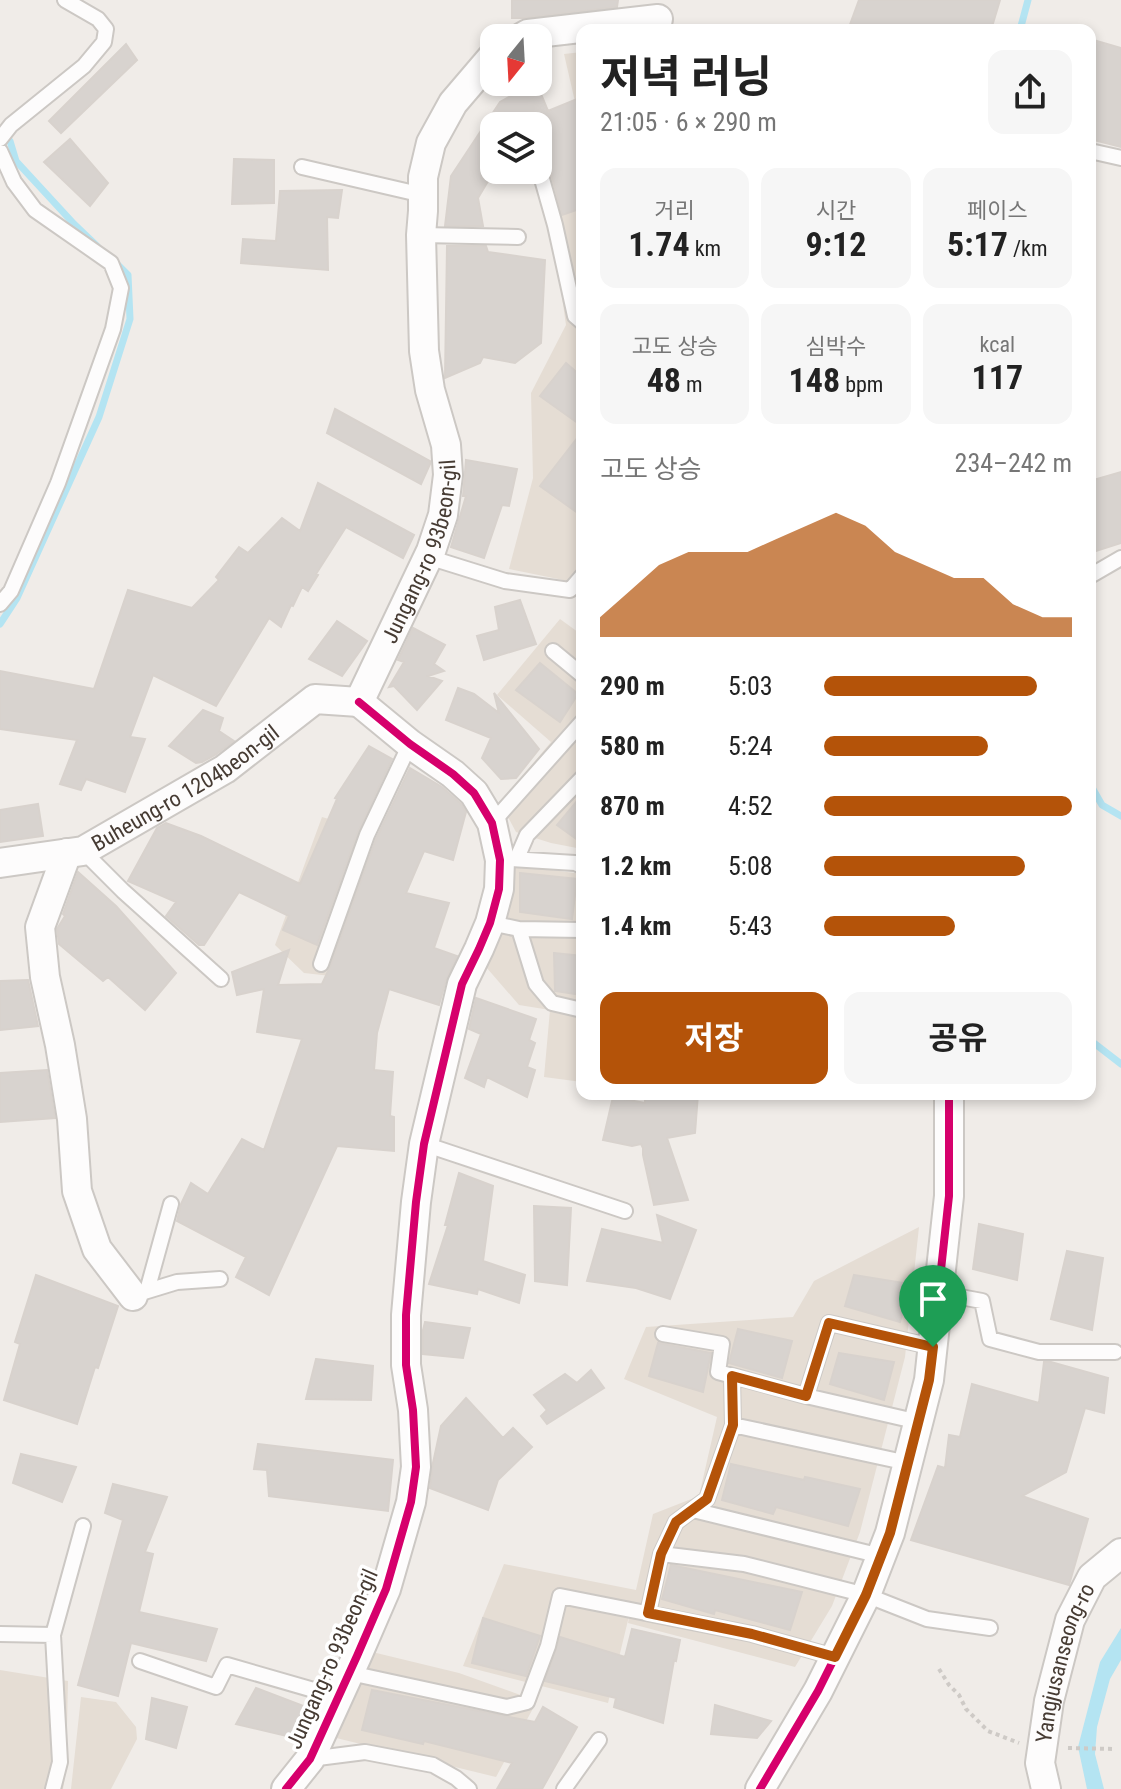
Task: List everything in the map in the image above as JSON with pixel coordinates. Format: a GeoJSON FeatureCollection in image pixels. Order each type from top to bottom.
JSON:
{"type":"FeatureCollection","features":[{"type":"Feature","properties":{"kind":"street"},"geometry":{"type":"LineString","coordinates":[[601,24],[659,16]]}},
{"type":"Feature","properties":{"kind":"street"},"geometry":{"type":"LineString","coordinates":[[552,31],[576,27]]}},
{"type":"Feature","properties":{"kind":"street","name":"Jungang-ro 93beon-gil"},"geometry":{"type":"LineString","coordinates":[[286,1789],[310,1759],[386,1589],[411,1502],[416,1467],[413,1410],[406,1365],[406,1315],[424,1144],[462,984],[490,923],[508,859],[474,793],[359,702],[428,557],[443,515],[448,475],[446,445],[430,390],[424,351],[423,177],[431,143],[453,103],[480,71]]}},
{"type":"Feature","properties":{"kind":"street","name":"Buheung-ro 1204beon-gil"},"geometry":{"type":"LineString","coordinates":[[0,863],[75,852],[225,769],[315,699],[359,702]]}},
{"type":"Feature","properties":{"kind":"street"},"geometry":{"type":"LineString","coordinates":[[75,852],[40,927],[45,977],[72,1119],[77,1191],[97,1249],[140,1294]]}},
{"type":"Feature","properties":{"kind":"street"},"geometry":{"type":"LineString","coordinates":[[760,1789],[818,1691],[866,1595],[890,1533],[929,1380],[949,1196],[949,1100]]}},
{"type":"Feature","properties":{"kind":"street","name":"Yangjusanseong-ro"},"geometry":{"type":"LineString","coordinates":[[1046,1789],[1040,1763],[1049,1701],[1070,1620],[1092,1577],[1121,1553]]}},
{"type":"Feature","properties":{"kind":"lane"},"geometry":{"type":"LineString","coordinates":[[0,139],[11,125],[84,66],[104,42],[106,29],[98,19],[65,0]]}},
{"type":"Feature","properties":{"kind":"lane"},"geometry":{"type":"LineString","coordinates":[[0,151],[14,182],[35,210],[111,263],[121,288],[113,329],[58,483],[11,591],[0,604]]}},
{"type":"Feature","properties":{"kind":"lane"},"geometry":{"type":"LineString","coordinates":[[1096,152],[1121,158]]}},
{"type":"Feature","properties":{"kind":"lane"},"geometry":{"type":"LineString","coordinates":[[302,167],[423,195]]}},
{"type":"Feature","properties":{"kind":"lane"},"geometry":{"type":"LineString","coordinates":[[543,184],[576,317]]}},
{"type":"Feature","properties":{"kind":"lane"},"geometry":{"type":"LineString","coordinates":[[421,235],[518,237]]}},
{"type":"Feature","properties":{"kind":"lane"},"geometry":{"type":"LineString","coordinates":[[428,557],[505,581],[570,590],[576,583]]}},
{"type":"Feature","properties":{"kind":"lane"},"geometry":{"type":"LineString","coordinates":[[1096,573],[1121,558]]}},
{"type":"Feature","properties":{"kind":"lane"},"geometry":{"type":"LineString","coordinates":[[553,651],[576,670]]}},
{"type":"Feature","properties":{"kind":"lane"},"geometry":{"type":"LineString","coordinates":[[492,823],[576,729]]}},
{"type":"Feature","properties":{"kind":"lane"},"geometry":{"type":"LineString","coordinates":[[321,964],[367,835],[410,744]]}},
{"type":"Feature","properties":{"kind":"lane"},"geometry":{"type":"LineString","coordinates":[[508,859],[576,784]]}},
{"type":"Feature","properties":{"kind":"lane"},"geometry":{"type":"LineString","coordinates":[[75,852],[221,979]]}},
{"type":"Feature","properties":{"kind":"lane"},"geometry":{"type":"LineString","coordinates":[[508,859],[576,863]]}},
{"type":"Feature","properties":{"kind":"lane"},"geometry":{"type":"LineString","coordinates":[[490,923],[519,929],[576,930]]}},
{"type":"Feature","properties":{"kind":"lane"},"geometry":{"type":"LineString","coordinates":[[519,929],[536,984],[552,1003],[576,1009]]}},
{"type":"Feature","properties":{"kind":"lane"},"geometry":{"type":"LineString","coordinates":[[424,1144],[625,1211]]}},
{"type":"Feature","properties":{"kind":"lane"},"geometry":{"type":"LineString","coordinates":[[140,1294],[171,1204]]}},
{"type":"Feature","properties":{"kind":"lane"},"geometry":{"type":"LineString","coordinates":[[140,1294],[177,1282],[220,1279]]}},
{"type":"Feature","properties":{"kind":"lane"},"geometry":{"type":"LineString","coordinates":[[939,1293],[982,1301],[990,1339],[1039,1352],[1115,1352]]}},
{"type":"Feature","properties":{"kind":"lane"},"geometry":{"type":"LineString","coordinates":[[806,1396],[829,1323],[933,1347]]}},
{"type":"Feature","properties":{"kind":"lane"},"geometry":{"type":"LineString","coordinates":[[663,1334],[722,1344],[718,1372],[919,1422]]}},
{"type":"Feature","properties":{"kind":"lane"},"geometry":{"type":"LineString","coordinates":[[648,1613],[661,1554],[676,1522],[707,1499],[733,1425],[732,1376]]}},
{"type":"Feature","properties":{"kind":"lane"},"geometry":{"type":"LineString","coordinates":[[733,1425],[908,1463]]}},
{"type":"Feature","properties":{"kind":"lane"},"geometry":{"type":"LineString","coordinates":[[693,1510],[881,1556]]}},
{"type":"Feature","properties":{"kind":"lane"},"geometry":{"type":"LineString","coordinates":[[53,1789],[60,1762],[53,1635],[83,1526]]}},
{"type":"Feature","properties":{"kind":"lane"},"geometry":{"type":"LineString","coordinates":[[661,1554],[744,1564],[866,1595],[927,1619],[990,1628]]}},
{"type":"Feature","properties":{"kind":"lane"},"geometry":{"type":"LineString","coordinates":[[140,1661],[216,1687],[227,1665],[344,1685],[507,1707],[527,1702],[548,1646],[560,1596],[752,1634],[835,1657]]}},
{"type":"Feature","properties":{"kind":"lane"},"geometry":{"type":"LineString","coordinates":[[0,1634],[53,1635]]}},
{"type":"Feature","properties":{"kind":"lane"},"geometry":{"type":"LineString","coordinates":[[564,1789],[599,1740]]}},
{"type":"Feature","properties":{"kind":"lane","name":"Jungang-ro 93beon-gil"},"geometry":{"type":"LineString","coordinates":[[310,1759],[365,1752],[392,1757],[433,1765],[469,1789]]}},
{"type":"Feature","properties":{"kind":"path"},"geometry":{"type":"LineString","coordinates":[[939,1669],[966,1709],[988,1731],[1017,1743]]}},
{"type":"Feature","properties":{"kind":"path"},"geometry":{"type":"LineString","coordinates":[[1117,1737],[1118,1761]]}},
{"type":"Feature","properties":{"kind":"path"},"geometry":{"type":"LineString","coordinates":[[1072,1748],[1116,1749]]}},
{"type":"Feature","properties":{"kind":"shaded area"},"geometry":{"type":"Polygon","coordinates":[[[576,53],[576,106],[564,54],[576,53]]]}},
{"type":"Feature","properties":{"kind":"shaded area"},"geometry":{"type":"Polygon","coordinates":[[[576,135],[576,587],[563,580],[509,569],[533,478],[531,393],[566,325],[541,184],[552,184],[552,142],[576,135]]]}},
{"type":"Feature","properties":{"kind":"shaded area"},"geometry":{"type":"Polygon","coordinates":[[[560,619],[576,631],[576,848],[516,832],[509,819],[496,807],[551,742],[497,695],[560,619]]]}},
{"type":"Feature","properties":{"kind":"shaded area"},"geometry":{"type":"Polygon","coordinates":[[[322,817],[373,832],[365,853],[411,872],[367,980],[304,973],[275,945],[322,817]]]}},
{"type":"Feature","properties":{"kind":"shaded area"},"geometry":{"type":"Polygon","coordinates":[[[516,865],[576,872],[576,1081],[544,1077],[550,1010],[519,1005],[486,967],[516,865]]]}},
{"type":"Feature","properties":{"kind":"shaded area"},"geometry":{"type":"Polygon","coordinates":[[[919,1227],[905,1357],[860,1532],[832,1606],[795,1667],[628,1623],[630,1612],[608,1703],[463,1666],[504,1564],[636,1590],[653,1514],[699,1496],[717,1417],[624,1379],[646,1327],[793,1317],[814,1281],[919,1227]]]}},
{"type":"Feature","properties":{"kind":"shaded area"},"geometry":{"type":"Polygon","coordinates":[[[364,1650],[459,1673],[537,1701],[496,1777],[328,1736],[364,1650]]]}},
{"type":"Feature","properties":{"kind":"shaded area"},"geometry":{"type":"Polygon","coordinates":[[[0,1670],[68,1681],[63,1789],[0,1789],[0,1670]]]}},
{"type":"Feature","properties":{"kind":"shaded area"},"geometry":{"type":"Polygon","coordinates":[[[81,1697],[116,1702],[136,1727],[137,1739],[111,1789],[71,1789],[81,1697]]]}},
{"type":"Feature","properties":{"kind":"water"},"geometry":{"type":"Polygon","coordinates":[[[1121,1628],[1121,1660],[1110,1679],[1097,1727],[1095,1754],[1104,1789],[1087,1789],[1078,1747],[1100,1662],[1121,1628]]]}},
{"type":"Feature","properties":{"kind":"building"},"geometry":{"type":"Polygon","coordinates":[[[512,0],[618,0],[617,7],[512,18],[512,0]]]}},
{"type":"Feature","properties":{"kind":"building"},"geometry":{"type":"Polygon","coordinates":[[[859,0],[1000,0],[993,24],[850,24],[859,0]]]}},
{"type":"Feature","properties":{"kind":"building"},"geometry":{"type":"Polygon","coordinates":[[[1096,41],[1121,48],[1121,147],[1096,141],[1096,41]]]}},
{"type":"Feature","properties":{"kind":"building"},"geometry":{"type":"Polygon","coordinates":[[[126,44],[137,60],[61,133],[49,121],[126,44]]]}},
{"type":"Feature","properties":{"kind":"building"},"geometry":{"type":"Polygon","coordinates":[[[511,96],[542,96],[548,111],[576,99],[576,210],[562,215],[552,177],[552,112],[493,112],[500,102],[511,96]]]}},
{"type":"Feature","properties":{"kind":"building"},"geometry":{"type":"Polygon","coordinates":[[[480,132],[480,184],[486,184],[478,198],[483,226],[445,226],[451,176],[480,132]]]}},
{"type":"Feature","properties":{"kind":"building"},"geometry":{"type":"Polygon","coordinates":[[[70,139],[108,183],[90,206],[44,162],[70,139]]]}},
{"type":"Feature","properties":{"kind":"building"},"geometry":{"type":"Polygon","coordinates":[[[234,159],[274,160],[274,203],[232,204],[234,159]]]}},
{"type":"Feature","properties":{"kind":"building"},"geometry":{"type":"Polygon","coordinates":[[[342,190],[338,218],[327,217],[328,270],[241,263],[243,239],[276,241],[280,191],[342,190]]]}},
{"type":"Feature","properties":{"kind":"building"},"geometry":{"type":"Polygon","coordinates":[[[447,246],[486,246],[488,252],[545,260],[541,343],[515,363],[483,357],[480,363],[445,378],[447,246]]]}},
{"type":"Feature","properties":{"kind":"building"},"geometry":{"type":"Polygon","coordinates":[[[566,363],[576,372],[576,422],[540,396],[566,363]]]}},
{"type":"Feature","properties":{"kind":"building"},"geometry":{"type":"Polygon","coordinates":[[[335,409],[430,461],[421,484],[327,433],[335,409]]]}},
{"type":"Feature","properties":{"kind":"building"},"geometry":{"type":"Polygon","coordinates":[[[576,440],[576,512],[540,486],[576,440]]]}},
{"type":"Feature","properties":{"kind":"building"},"geometry":{"type":"Polygon","coordinates":[[[466,460],[517,469],[509,506],[502,505],[484,558],[451,547],[466,496],[463,496],[466,460]]]}},
{"type":"Feature","properties":{"kind":"building"},"geometry":{"type":"Polygon","coordinates":[[[1121,472],[1121,543],[1096,551],[1096,479],[1121,472]]]}},
{"type":"Feature","properties":{"kind":"building"},"geometry":{"type":"Polygon","coordinates":[[[318,483],[414,535],[403,558],[346,527],[308,591],[302,587],[281,627],[269,618],[216,706],[153,675],[130,737],[145,739],[125,792],[86,779],[81,790],[60,784],[77,740],[0,729],[0,671],[94,689],[128,590],[192,608],[219,580],[216,577],[239,547],[248,553],[282,518],[300,531],[318,483]]]}},
{"type":"Feature","properties":{"kind":"building"},"geometry":{"type":"Polygon","coordinates":[[[520,600],[536,644],[484,660],[477,636],[499,630],[495,607],[520,600]]]}},
{"type":"Feature","properties":{"kind":"building"},"geometry":{"type":"Polygon","coordinates":[[[337,621],[367,641],[342,676],[309,659],[337,621]]]}},
{"type":"Feature","properties":{"kind":"building"},"geometry":{"type":"Polygon","coordinates":[[[413,628],[445,645],[434,664],[444,671],[428,676],[442,681],[417,710],[394,686],[389,687],[404,662],[398,660],[413,628]]]}},
{"type":"Feature","properties":{"kind":"building"},"geometry":{"type":"Polygon","coordinates":[[[540,663],[576,692],[576,697],[560,722],[516,690],[540,663]]]}},
{"type":"Feature","properties":{"kind":"building"},"geometry":{"type":"Polygon","coordinates":[[[458,688],[474,694],[499,713],[494,693],[539,749],[516,778],[501,779],[482,758],[491,738],[446,720],[458,688]]]}},
{"type":"Feature","properties":{"kind":"building"},"geometry":{"type":"Polygon","coordinates":[[[203,710],[223,718],[219,731],[234,741],[215,755],[196,763],[169,746],[203,710]]]}},
{"type":"Feature","properties":{"kind":"building"},"geometry":{"type":"Polygon","coordinates":[[[369,746],[392,759],[358,832],[317,945],[283,930],[289,916],[239,892],[204,945],[199,945],[166,916],[176,902],[128,881],[157,828],[166,823],[201,836],[300,884],[335,798],[369,746]]]}},
{"type":"Feature","properties":{"kind":"building"},"geometry":{"type":"Polygon","coordinates":[[[410,768],[442,787],[466,812],[453,860],[424,851],[406,893],[449,903],[434,948],[457,956],[439,1005],[389,989],[377,1033],[374,1070],[393,1072],[390,1116],[394,1117],[394,1151],[337,1146],[269,1295],[236,1277],[246,1257],[177,1221],[191,1183],[208,1194],[242,1139],[264,1150],[302,1039],[257,1032],[264,989],[237,995],[232,972],[289,950],[278,985],[322,984],[376,839],[410,768]]]}},
{"type":"Feature","properties":{"kind":"building"},"geometry":{"type":"Polygon","coordinates":[[[576,802],[576,839],[557,825],[576,802]]]}},
{"type":"Feature","properties":{"kind":"building"},"geometry":{"type":"Polygon","coordinates":[[[38,804],[43,836],[0,842],[0,810],[38,804]]]}},
{"type":"Feature","properties":{"kind":"building"},"geometry":{"type":"Polygon","coordinates":[[[78,872],[116,906],[176,973],[145,1010],[108,977],[103,981],[59,944],[57,929],[65,916],[63,914],[78,872]]]}},
{"type":"Feature","properties":{"kind":"building"},"geometry":{"type":"Polygon","coordinates":[[[520,873],[576,879],[572,919],[520,912],[520,873]]]}},
{"type":"Feature","properties":{"kind":"building"},"geometry":{"type":"Polygon","coordinates":[[[554,953],[576,955],[576,994],[555,991],[554,953]]]}},
{"type":"Feature","properties":{"kind":"building"},"geometry":{"type":"Polygon","coordinates":[[[28,980],[38,1026],[0,1030],[0,981],[28,980]]]}},
{"type":"Feature","properties":{"kind":"building"},"geometry":{"type":"Polygon","coordinates":[[[476,998],[536,1019],[529,1040],[535,1043],[527,1067],[535,1070],[527,1097],[487,1077],[484,1087],[465,1078],[481,1034],[469,1029],[476,998]]]}},
{"type":"Feature","properties":{"kind":"building"},"geometry":{"type":"Polygon","coordinates":[[[47,1070],[55,1118],[0,1122],[0,1073],[47,1070]]]}},
{"type":"Feature","properties":{"kind":"building"},"geometry":{"type":"Polygon","coordinates":[[[612,1100],[645,1103],[645,1100],[698,1100],[695,1133],[667,1138],[688,1200],[654,1205],[641,1144],[632,1146],[603,1140],[612,1100]]]}},
{"type":"Feature","properties":{"kind":"building"},"geometry":{"type":"Polygon","coordinates":[[[459,1173],[493,1186],[483,1261],[525,1275],[519,1303],[478,1289],[477,1294],[429,1284],[448,1225],[445,1225],[459,1173]]]}},
{"type":"Feature","properties":{"kind":"building"},"geometry":{"type":"Polygon","coordinates":[[[534,1206],[571,1208],[567,1285],[535,1281],[534,1206]]]}},
{"type":"Feature","properties":{"kind":"building"},"geometry":{"type":"Polygon","coordinates":[[[657,1215],[696,1230],[670,1299],[636,1288],[587,1281],[602,1229],[663,1243],[657,1215]]]}},
{"type":"Feature","properties":{"kind":"building"},"geometry":{"type":"Polygon","coordinates":[[[979,1224],[1023,1234],[1017,1280],[973,1269],[979,1224]]]}},
{"type":"Feature","properties":{"kind":"building"},"geometry":{"type":"Polygon","coordinates":[[[1067,1251],[1103,1258],[1092,1330],[1051,1319],[1067,1251]]]}},
{"type":"Feature","properties":{"kind":"building"},"geometry":{"type":"Polygon","coordinates":[[[36,1275],[118,1306],[77,1424],[4,1400],[20,1344],[15,1342],[36,1275]]]}},
{"type":"Feature","properties":{"kind":"building"},"geometry":{"type":"Polygon","coordinates":[[[854,1275],[910,1284],[900,1322],[845,1306],[854,1275]]]}},
{"type":"Feature","properties":{"kind":"building"},"geometry":{"type":"Polygon","coordinates":[[[425,1322],[470,1328],[463,1358],[423,1354],[425,1322]]]}},
{"type":"Feature","properties":{"kind":"building"},"geometry":{"type":"Polygon","coordinates":[[[738,1329],[792,1341],[782,1378],[729,1363],[738,1329]]]}},
{"type":"Feature","properties":{"kind":"building"},"geometry":{"type":"Polygon","coordinates":[[[658,1343],[711,1353],[703,1392],[649,1376],[658,1343]]]}},
{"type":"Feature","properties":{"kind":"building"},"geometry":{"type":"Polygon","coordinates":[[[839,1353],[894,1362],[884,1400],[830,1384],[839,1353]]]}},
{"type":"Feature","properties":{"kind":"building"},"geometry":{"type":"Polygon","coordinates":[[[316,1359],[373,1366],[371,1400],[306,1399],[316,1359]]]}},
{"type":"Feature","properties":{"kind":"building"},"geometry":{"type":"Polygon","coordinates":[[[1044,1362],[1108,1378],[1104,1413],[1085,1408],[1066,1472],[1022,1496],[1088,1519],[1069,1585],[911,1540],[938,1466],[945,1468],[949,1435],[960,1437],[972,1384],[1039,1403],[1044,1362]]]}},
{"type":"Feature","properties":{"kind":"building"},"geometry":{"type":"Polygon","coordinates":[[[591,1370],[604,1388],[547,1424],[541,1416],[547,1410],[534,1395],[565,1374],[577,1383],[591,1370]]]}},
{"type":"Feature","properties":{"kind":"building"},"geometry":{"type":"Polygon","coordinates":[[[466,1398],[503,1438],[513,1428],[532,1447],[498,1480],[488,1510],[430,1488],[441,1426],[466,1398]]]}},
{"type":"Feature","properties":{"kind":"building"},"geometry":{"type":"Polygon","coordinates":[[[258,1444],[393,1460],[388,1511],[269,1496],[267,1470],[254,1469],[258,1444]]]}},
{"type":"Feature","properties":{"kind":"building"},"geometry":{"type":"Polygon","coordinates":[[[21,1454],[76,1467],[62,1502],[13,1483],[21,1454]]]}},
{"type":"Feature","properties":{"kind":"building"},"geometry":{"type":"Polygon","coordinates":[[[731,1464],[860,1489],[848,1526],[776,1507],[773,1514],[722,1500],[731,1464]]]}},
{"type":"Feature","properties":{"kind":"building"},"geometry":{"type":"Polygon","coordinates":[[[113,1484],[167,1497],[145,1552],[153,1554],[139,1612],[217,1629],[206,1661],[131,1643],[118,1696],[78,1685],[123,1520],[105,1513],[113,1484]]]}},
{"type":"Feature","properties":{"kind":"building"},"geometry":{"type":"Polygon","coordinates":[[[671,1565],[802,1592],[790,1630],[662,1599],[671,1565]]]}},
{"type":"Feature","properties":{"kind":"building"},"geometry":{"type":"Polygon","coordinates":[[[483,1618],[540,1636],[526,1676],[472,1663],[483,1618]]]}},
{"type":"Feature","properties":{"kind":"building"},"geometry":{"type":"Polygon","coordinates":[[[632,1629],[680,1640],[663,1723],[614,1707],[616,1698],[545,1681],[560,1637],[625,1657],[632,1629]]]}},
{"type":"Feature","properties":{"kind":"building"},"geometry":{"type":"Polygon","coordinates":[[[256,1688],[314,1710],[300,1739],[236,1724],[256,1688]]]}},
{"type":"Feature","properties":{"kind":"building"},"geometry":{"type":"Polygon","coordinates":[[[372,1690],[535,1722],[543,1707],[577,1727],[542,1789],[497,1789],[512,1763],[424,1741],[423,1744],[362,1730],[372,1690]]]}},
{"type":"Feature","properties":{"kind":"building"},"geometry":{"type":"Polygon","coordinates":[[[152,1698],[187,1707],[176,1748],[146,1739],[152,1698]]]}},
{"type":"Feature","properties":{"kind":"building"},"geometry":{"type":"Polygon","coordinates":[[[715,1705],[771,1721],[757,1738],[711,1734],[715,1705]]]}},
{"type":"Feature","properties":{"kind":"waterway"},"geometry":{"type":"LineString","coordinates":[[1022,24],[1028,0]]}},
{"type":"Feature","properties":{"kind":"waterway"},"geometry":{"type":"LineString","coordinates":[[10,141],[16,161],[97,246]]}},
{"type":"Feature","properties":{"kind":"waterway"},"geometry":{"type":"LineString","coordinates":[[0,624],[17,598],[99,417],[130,319],[128,275],[115,262]]}},
{"type":"Feature","properties":{"kind":"waterway"},"geometry":{"type":"LineString","coordinates":[[1096,794],[1102,805],[1121,816]]}},
{"type":"Feature","properties":{"kind":"waterway"},"geometry":{"type":"LineString","coordinates":[[1096,1045],[1121,1064]]}},
{"type":"Feature","properties":{"kind":"cycle path"},"geometry":{"type":"LineString","coordinates":[[286,1789],[310,1759],[357,1656],[386,1589],[411,1502],[416,1467],[413,1410],[406,1365],[406,1315],[424,1144],[462,984],[490,923],[499,889],[500,860],[492,823],[474,793],[359,702]]}},
{"type":"Feature","properties":{"kind":"cycle path"},"geometry":{"type":"LineString","coordinates":[[760,1789],[818,1691],[866,1595],[890,1533],[929,1380],[949,1196],[949,1100]]}},
{"type":"Feature","properties":{"kind":"route"},"geometry":{"type":"LineString","coordinates":[[829,1323],[933,1347],[929,1380],[890,1533],[866,1595],[835,1657],[752,1634],[648,1613],[661,1554],[676,1522],[707,1499],[733,1425],[732,1376],[806,1396],[829,1323]]}}]}
